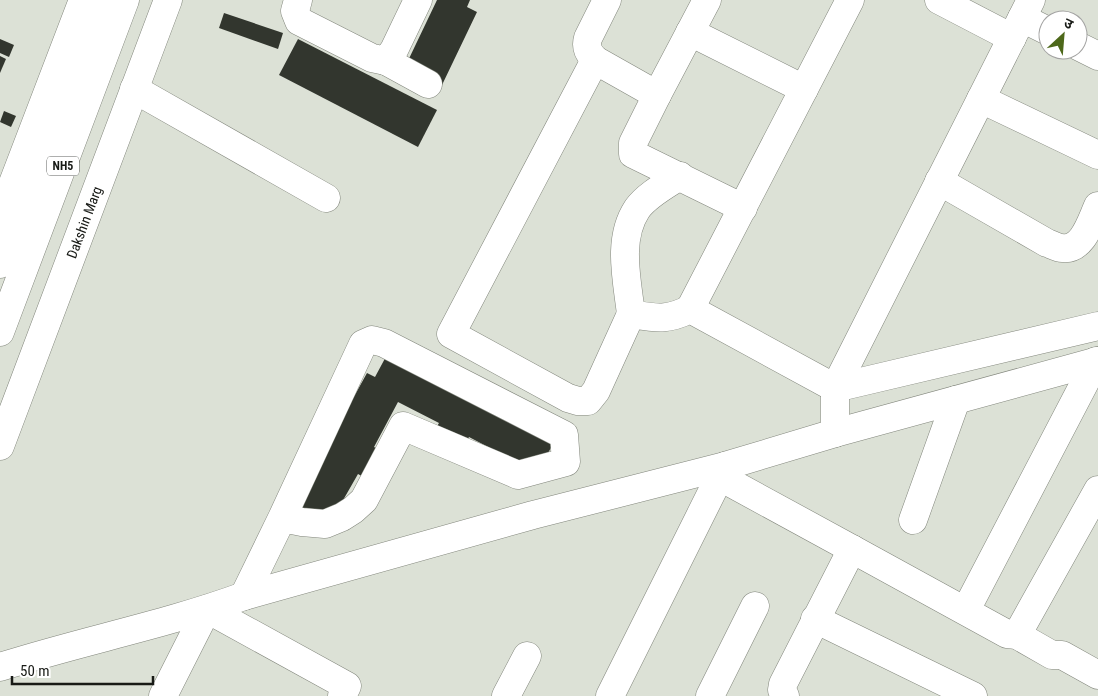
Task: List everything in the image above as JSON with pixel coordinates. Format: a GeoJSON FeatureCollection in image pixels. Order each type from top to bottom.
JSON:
{"type":"FeatureCollection","features":[{"type":"Feature","properties":{"kind":"main road"},"geometry":{"type":"LineString","coordinates":[[0,217],[83,0]]}},
{"type":"Feature","properties":{"kind":"main road","name":"NH5"},"geometry":{"type":"LineString","coordinates":[[0,264],[99,0]]}},
{"type":"Feature","properties":{"kind":"main road","name":"NH5"},"geometry":{"type":"LineString","coordinates":[[0,332],[125,0]]}},
{"type":"Feature","properties":{"kind":"main road","name":"Dakshin Marg"},"geometry":{"type":"LineString","coordinates":[[0,446],[168,0]]}},
{"type":"Feature","properties":{"kind":"main road"},"geometry":{"type":"LineString","coordinates":[[298,0],[295,11],[299,21],[372,58],[386,61],[428,84]]}},
{"type":"Feature","properties":{"kind":"main road"},"geometry":{"type":"LineString","coordinates":[[386,61],[394,50],[418,0]]}},
{"type":"Feature","properties":{"kind":"main road"},"geometry":{"type":"LineString","coordinates":[[607,0],[588,38],[586,44],[588,51],[596,60],[657,95]]}},
{"type":"Feature","properties":{"kind":"main road"},"geometry":{"type":"LineString","coordinates":[[631,314],[664,318],[690,309],[850,0]]}},
{"type":"Feature","properties":{"kind":"main road"},"geometry":{"type":"LineString","coordinates":[[939,0],[1022,18],[1038,26]]}},
{"type":"Feature","properties":{"kind":"main road"},"geometry":{"type":"LineString","coordinates":[[705,1],[633,143],[632,149],[633,154],[743,208]]}},
{"type":"Feature","properties":{"kind":"main road"},"geometry":{"type":"LineString","coordinates":[[835,433],[835,388],[1022,18]]}},
{"type":"Feature","properties":{"kind":"main road"},"geometry":{"type":"LineString","coordinates":[[690,32],[804,89]]}},
{"type":"Feature","properties":{"kind":"main road"},"geometry":{"type":"LineString","coordinates":[[596,60],[452,334],[568,398],[578,401],[588,400],[596,391],[631,314],[625,253],[629,224],[638,208],[658,190],[680,176]]}},
{"type":"Feature","properties":{"kind":"main road"},"geometry":{"type":"LineString","coordinates":[[134,89],[326,198]]}},
{"type":"Feature","properties":{"kind":"main road"},"geometry":{"type":"LineString","coordinates":[[981,99],[1098,155]]}},
{"type":"Feature","properties":{"kind":"main road"},"geometry":{"type":"LineString","coordinates":[[939,181],[1047,243],[1061,248],[1071,248],[1084,237],[1098,206]]}},
{"type":"Feature","properties":{"kind":"main road"},"geometry":{"type":"LineString","coordinates":[[690,309],[835,388],[1098,326]]}},
{"type":"Feature","properties":{"kind":"main road"},"geometry":{"type":"LineString","coordinates":[[244,596],[363,344],[372,340],[397,349],[564,434],[566,462],[576,504]]}},
{"type":"Feature","properties":{"kind":"main road"},"geometry":{"type":"LineString","coordinates":[[0,667],[55,649],[207,609],[244,596],[576,504],[723,472],[835,433],[1097,361]]}},
{"type":"Feature","properties":{"kind":"main road"},"geometry":{"type":"LineString","coordinates":[[966,610],[1097,361]]}},
{"type":"Feature","properties":{"kind":"main road"},"geometry":{"type":"LineString","coordinates":[[913,520],[956,400]]}},
{"type":"Feature","properties":{"kind":"main road"},"geometry":{"type":"LineString","coordinates":[[282,518],[325,524],[353,510],[364,500],[403,426],[518,475],[566,462]]}},
{"type":"Feature","properties":{"kind":"main road"},"geometry":{"type":"LineString","coordinates":[[723,472],[852,548],[1008,634],[1017,635],[1052,655],[1062,655],[1098,675]]}},
{"type":"Feature","properties":{"kind":"main road"},"geometry":{"type":"LineString","coordinates":[[610,696],[723,472]]}},
{"type":"Feature","properties":{"kind":"main road"},"geometry":{"type":"LineString","coordinates":[[1017,635],[1098,490]]}},
{"type":"Feature","properties":{"kind":"main road"},"geometry":{"type":"LineString","coordinates":[[785,696],[782,690],[783,684],[852,548]]}},
{"type":"Feature","properties":{"kind":"main road"},"geometry":{"type":"LineString","coordinates":[[710,696],[755,606]]}},
{"type":"Feature","properties":{"kind":"main road"},"geometry":{"type":"LineString","coordinates":[[207,609],[352,693]]}},
{"type":"Feature","properties":{"kind":"main road"},"geometry":{"type":"LineString","coordinates":[[164,696],[207,609]]}},
{"type":"Feature","properties":{"kind":"main road"},"geometry":{"type":"LineString","coordinates":[[815,619],[973,696]]}},
{"type":"Feature","properties":{"kind":"main road"},"geometry":{"type":"LineString","coordinates":[[506,696],[527,656]]}},
{"type":"Feature","properties":{"kind":"building"},"geometry":{"type":"Polygon","coordinates":[[[437,0],[470,0],[467,7],[477,12],[442,85],[405,67],[437,0]]]}},
{"type":"Feature","properties":{"kind":"building"},"geometry":{"type":"Polygon","coordinates":[[[224,13],[283,33],[278,49],[219,28],[224,13]]]}},
{"type":"Feature","properties":{"kind":"building"},"geometry":{"type":"Polygon","coordinates":[[[0,39],[14,45],[9,57],[0,53],[0,39]]]}},
{"type":"Feature","properties":{"kind":"building"},"geometry":{"type":"Polygon","coordinates":[[[298,39],[437,110],[418,147],[279,75],[298,39]]]}},
{"type":"Feature","properties":{"kind":"building"},"geometry":{"type":"Polygon","coordinates":[[[0,56],[6,59],[0,73],[0,56]]]}},
{"type":"Feature","properties":{"kind":"building"},"geometry":{"type":"Polygon","coordinates":[[[4,111],[16,116],[11,127],[0,122],[4,111]]]}},
{"type":"Feature","properties":{"kind":"building"},"geometry":{"type":"Polygon","coordinates":[[[389,351],[556,438],[545,459],[537,455],[530,469],[469,437],[464,446],[435,430],[439,423],[398,402],[374,447],[383,452],[369,480],[358,474],[334,516],[291,511],[367,373],[375,377],[389,351]]]}}]}
